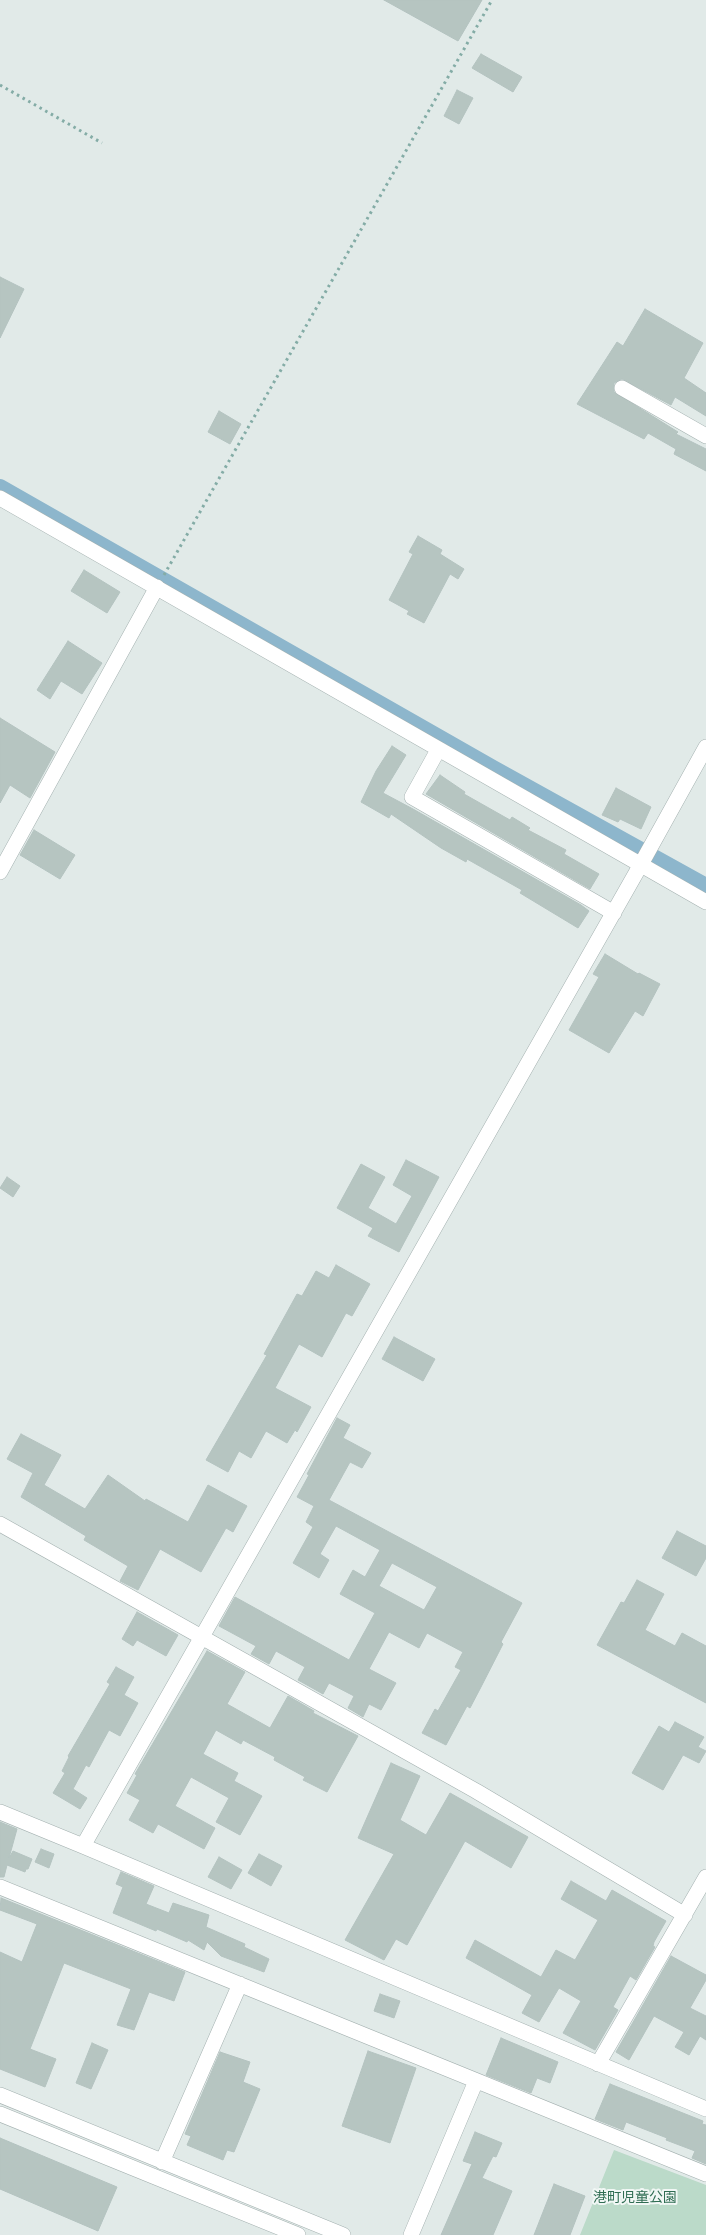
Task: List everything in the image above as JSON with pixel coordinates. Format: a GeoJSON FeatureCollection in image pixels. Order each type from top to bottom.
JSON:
{"type":"FeatureCollection","features":[{"type":"Feature","properties":{"kind":"street"},"geometry":{"type":"LineString","coordinates":[[622,388],[706,436]]}},
{"type":"Feature","properties":{"kind":"street"},"geometry":{"type":"LineString","coordinates":[[0,498],[640,866],[706,902]]}},
{"type":"Feature","properties":{"kind":"street"},"geometry":{"type":"LineString","coordinates":[[0,872],[157,587]]}},
{"type":"Feature","properties":{"kind":"street"},"geometry":{"type":"LineString","coordinates":[[83,1846],[614,913],[706,747]]}},
{"type":"Feature","properties":{"kind":"street"},"geometry":{"type":"LineString","coordinates":[[438,750],[412,797],[614,913]]}},
{"type":"Feature","properties":{"kind":"street"},"geometry":{"type":"LineString","coordinates":[[0,1524],[202,1636],[476,1792],[685,1915]]}},
{"type":"Feature","properties":{"kind":"street"},"geometry":{"type":"LineString","coordinates":[[0,1812],[706,2109]]}},
{"type":"Feature","properties":{"kind":"street"},"geometry":{"type":"LineString","coordinates":[[598,2064],[706,1877]]}},
{"type":"Feature","properties":{"kind":"street"},"geometry":{"type":"LineString","coordinates":[[0,1887],[706,2174]]}},
{"type":"Feature","properties":{"kind":"street"},"geometry":{"type":"LineString","coordinates":[[162,2162],[240,1984]]}},
{"type":"Feature","properties":{"kind":"street"},"geometry":{"type":"LineString","coordinates":[[411,2235],[476,2081]]}},
{"type":"Feature","properties":{"kind":"street"},"geometry":{"type":"LineString","coordinates":[[0,2094],[344,2235]]}},
{"type":"Feature","properties":{"kind":"street"},"geometry":{"type":"LineString","coordinates":[[0,2114],[298,2235]]}},
{"type":"Feature","properties":{"kind":"path"},"geometry":{"type":"LineString","coordinates":[[157,587],[492,0]]}},
{"type":"Feature","properties":{"kind":"path"},"geometry":{"type":"LineString","coordinates":[[0,85],[102,142]]}},
{"type":"Feature","properties":{"kind":"green space","name":"港町児童公園"},"geometry":{"type":"Polygon","coordinates":[[[614,2150],[706,2185],[706,2235],[580,2235],[614,2150]]]}},
{"type":"Feature","properties":{"kind":"building"},"geometry":{"type":"Polygon","coordinates":[[[384,0],[482,0],[458,41],[384,0]]]}},
{"type":"Feature","properties":{"kind":"building"},"geometry":{"type":"Polygon","coordinates":[[[481,54],[522,77],[513,92],[472,68],[481,54]]]}},
{"type":"Feature","properties":{"kind":"building"},"geometry":{"type":"Polygon","coordinates":[[[457,90],[473,98],[459,124],[444,116],[457,90]]]}},
{"type":"Feature","properties":{"kind":"building"},"geometry":{"type":"Polygon","coordinates":[[[0,277],[24,289],[0,338],[0,277]]]}},
{"type":"Feature","properties":{"kind":"building"},"geometry":{"type":"Polygon","coordinates":[[[645,309],[703,343],[684,378],[706,393],[706,416],[675,397],[671,405],[622,379],[614,383],[614,392],[678,432],[676,434],[706,449],[706,471],[674,454],[676,449],[648,433],[644,439],[577,404],[617,342],[623,346],[645,309]]]}},
{"type":"Feature","properties":{"kind":"building"},"geometry":{"type":"Polygon","coordinates":[[[219,411],[241,424],[230,444],[208,432],[219,411]]]}},
{"type":"Feature","properties":{"kind":"building"},"geometry":{"type":"Polygon","coordinates":[[[418,536],[442,550],[440,554],[464,569],[458,579],[450,574],[424,623],[407,614],[409,611],[389,600],[413,554],[409,552],[418,536]]]}},
{"type":"Feature","properties":{"kind":"building"},"geometry":{"type":"Polygon","coordinates":[[[84,570],[120,592],[107,613],[71,591],[84,570]]]}},
{"type":"Feature","properties":{"kind":"building"},"geometry":{"type":"Polygon","coordinates":[[[68,641],[102,663],[82,694],[61,681],[50,699],[37,690],[68,641]]]}},
{"type":"Feature","properties":{"kind":"building"},"geometry":{"type":"Polygon","coordinates":[[[0,718],[55,752],[30,798],[10,785],[0,803],[0,718]]]}},
{"type":"Feature","properties":{"kind":"building"},"geometry":{"type":"Polygon","coordinates":[[[392,746],[406,755],[383,793],[581,905],[589,911],[578,928],[520,893],[522,890],[467,859],[466,862],[441,848],[391,814],[389,818],[361,802],[376,771],[392,746]]]}},
{"type":"Feature","properties":{"kind":"building"},"geometry":{"type":"Polygon","coordinates":[[[440,775],[465,792],[464,794],[510,820],[512,817],[530,828],[528,830],[566,850],[564,854],[599,874],[590,889],[426,794],[440,775]]]}},
{"type":"Feature","properties":{"kind":"building"},"geometry":{"type":"Polygon","coordinates":[[[616,788],[651,807],[641,829],[620,819],[618,822],[602,815],[616,788]]]}},
{"type":"Feature","properties":{"kind":"building"},"geometry":{"type":"Polygon","coordinates":[[[34,830],[75,855],[60,879],[20,855],[34,830]]]}},
{"type":"Feature","properties":{"kind":"building"},"geometry":{"type":"Polygon","coordinates":[[[605,954],[638,974],[660,984],[643,1016],[635,1011],[609,1053],[569,1030],[599,977],[593,974],[605,954]]]}},
{"type":"Feature","properties":{"kind":"building"},"geometry":{"type":"Polygon","coordinates":[[[406,1160],[439,1177],[399,1252],[368,1236],[373,1228],[337,1208],[361,1164],[385,1177],[368,1208],[396,1224],[412,1196],[393,1185],[406,1160]]]}},
{"type":"Feature","properties":{"kind":"building"},"geometry":{"type":"Polygon","coordinates":[[[7,1177],[20,1186],[13,1197],[0,1188],[7,1177]]]}},
{"type":"Feature","properties":{"kind":"building"},"geometry":{"type":"Polygon","coordinates":[[[336,1265],[370,1284],[352,1316],[346,1313],[322,1357],[299,1344],[275,1388],[311,1407],[297,1432],[295,1430],[287,1443],[266,1431],[251,1458],[239,1451],[228,1472],[206,1460],[267,1355],[264,1354],[297,1294],[302,1296],[316,1271],[329,1278],[336,1265]]]}},
{"type":"Feature","properties":{"kind":"building"},"geometry":{"type":"Polygon","coordinates":[[[394,1337],[435,1359],[423,1381],[382,1359],[394,1337]]]}},
{"type":"Feature","properties":{"kind":"building"},"geometry":{"type":"Polygon","coordinates":[[[337,1418],[350,1425],[343,1438],[371,1453],[362,1468],[350,1462],[329,1500],[522,1603],[501,1642],[503,1644],[470,1708],[467,1706],[446,1745],[422,1733],[435,1709],[438,1711],[461,1670],[455,1667],[463,1652],[427,1633],[419,1648],[389,1632],[369,1669],[396,1683],[381,1710],[369,1704],[363,1717],[348,1708],[354,1696],[329,1683],[323,1694],[298,1680],[305,1667],[276,1651],[269,1664],[251,1654],[256,1646],[219,1626],[235,1597],[349,1660],[375,1613],[340,1594],[353,1570],[365,1577],[380,1550],[336,1526],[320,1554],[329,1560],[319,1578],[293,1563],[313,1527],[306,1522],[314,1506],[297,1497],[309,1475],[307,1474],[337,1418]],[[392,1563],[379,1586],[424,1610],[437,1587],[392,1563]]]}},
{"type":"Feature","properties":{"kind":"building"},"geometry":{"type":"Polygon","coordinates":[[[21,1434],[61,1455],[44,1485],[85,1509],[108,1475],[145,1501],[146,1499],[188,1522],[208,1485],[247,1506],[233,1532],[226,1528],[201,1572],[160,1549],[138,1590],[120,1581],[128,1566],[84,1540],[86,1536],[21,1497],[33,1473],[7,1459],[21,1434]]]}},
{"type":"Feature","properties":{"kind":"building"},"geometry":{"type":"Polygon","coordinates":[[[677,1531],[706,1546],[706,1558],[696,1576],[662,1558],[677,1531]]]}},
{"type":"Feature","properties":{"kind":"building"},"geometry":{"type":"Polygon","coordinates":[[[637,1580],[664,1594],[645,1630],[675,1646],[682,1633],[706,1646],[706,1703],[597,1645],[621,1602],[624,1603],[637,1580]]]}},
{"type":"Feature","properties":{"kind":"building"},"geometry":{"type":"Polygon","coordinates":[[[137,1612],[178,1635],[166,1656],[137,1640],[133,1646],[122,1639],[137,1612]]]}},
{"type":"Feature","properties":{"kind":"building"},"geometry":{"type":"Polygon","coordinates":[[[207,1651],[245,1672],[227,1704],[270,1728],[288,1696],[314,1711],[313,1713],[358,1736],[327,1792],[303,1780],[305,1777],[274,1760],[275,1757],[243,1740],[241,1744],[216,1730],[203,1754],[238,1773],[234,1781],[262,1796],[240,1835],[216,1822],[229,1798],[191,1777],[175,1806],[215,1828],[204,1849],[158,1824],[153,1833],[129,1820],[140,1800],[127,1793],[137,1775],[135,1774],[207,1651]]]}},
{"type":"Feature","properties":{"kind":"building"},"geometry":{"type":"Polygon","coordinates":[[[116,1667],[134,1677],[124,1695],[138,1703],[120,1736],[109,1730],[89,1767],[86,1765],[73,1789],[87,1798],[80,1809],[53,1793],[65,1773],[62,1771],[68,1756],[110,1684],[107,1682],[116,1667]]]}},
{"type":"Feature","properties":{"kind":"building"},"geometry":{"type":"Polygon","coordinates":[[[675,1722],[704,1737],[698,1747],[706,1751],[699,1763],[683,1755],[663,1790],[632,1773],[659,1726],[669,1732],[675,1722]]]}},
{"type":"Feature","properties":{"kind":"building"},"geometry":{"type":"Polygon","coordinates":[[[391,1763],[420,1776],[400,1820],[426,1835],[450,1793],[528,1837],[511,1868],[465,1841],[407,1945],[396,1939],[384,1960],[345,1940],[394,1854],[358,1838],[391,1763]]]}},
{"type":"Feature","properties":{"kind":"building"},"geometry":{"type":"Polygon","coordinates":[[[0,1822],[17,1829],[9,1858],[13,1851],[32,1859],[25,1872],[7,1865],[4,1877],[0,1877],[0,1822]]]}},
{"type":"Feature","properties":{"kind":"building"},"geometry":{"type":"Polygon","coordinates":[[[41,1849],[54,1854],[49,1868],[35,1862],[41,1849]]]}},
{"type":"Feature","properties":{"kind":"building"},"geometry":{"type":"Polygon","coordinates":[[[259,1854],[282,1866],[271,1886],[248,1873],[259,1854]]]}},
{"type":"Feature","properties":{"kind":"building"},"geometry":{"type":"Polygon","coordinates":[[[219,1857],[242,1870],[231,1889],[208,1877],[219,1857]]]}},
{"type":"Feature","properties":{"kind":"building"},"geometry":{"type":"Polygon","coordinates":[[[121,1872],[154,1886],[146,1904],[169,1913],[173,1903],[209,1915],[206,1927],[245,1944],[244,1947],[269,1959],[264,1972],[221,1956],[207,1942],[204,1950],[188,1940],[187,1942],[157,1929],[156,1931],[113,1913],[123,1887],[116,1884],[121,1872]]]}},
{"type":"Feature","properties":{"kind":"building"},"geometry":{"type":"Polygon","coordinates":[[[571,1881],[606,1901],[612,1890],[666,1921],[654,1942],[653,1946],[655,1947],[636,1980],[630,1976],[613,2007],[618,2010],[595,2050],[563,2033],[581,2001],[559,1988],[539,2022],[522,2013],[532,1995],[466,1958],[475,1940],[541,1977],[556,1950],[575,1960],[598,1920],[561,1899],[571,1881]]]}},
{"type":"Feature","properties":{"kind":"building"},"geometry":{"type":"Polygon","coordinates":[[[1,1898],[185,1972],[174,2001],[149,1992],[134,2030],[117,2025],[131,1989],[64,1963],[30,2049],[56,2059],[45,2087],[0,2069],[0,1952],[22,1962],[37,1924],[0,1910],[1,1898]]]}},
{"type":"Feature","properties":{"kind":"building"},"geometry":{"type":"Polygon","coordinates":[[[671,1956],[706,1975],[706,1980],[690,2008],[706,2016],[706,2040],[700,2036],[689,2055],[675,2047],[684,2032],[654,2016],[629,2060],[616,2052],[671,1956]]]}},
{"type":"Feature","properties":{"kind":"building"},"geometry":{"type":"Polygon","coordinates":[[[380,1994],[400,2001],[394,2018],[374,2011],[380,1994]]]}},
{"type":"Feature","properties":{"kind":"building"},"geometry":{"type":"Polygon","coordinates":[[[501,2038],[558,2062],[550,2083],[537,2078],[531,2093],[486,2075],[501,2038]]]}},
{"type":"Feature","properties":{"kind":"building"},"geometry":{"type":"Polygon","coordinates":[[[92,2043],[108,2050],[91,2089],[76,2083],[92,2043]]]}},
{"type":"Feature","properties":{"kind":"building"},"geometry":{"type":"Polygon","coordinates":[[[368,2051],[416,2068],[390,2143],[342,2126],[368,2051]]]}},
{"type":"Feature","properties":{"kind":"building"},"geometry":{"type":"Polygon","coordinates":[[[220,2052],[250,2062],[243,2082],[260,2089],[234,2152],[227,2150],[223,2160],[187,2145],[191,2136],[185,2134],[220,2052]]]}},
{"type":"Feature","properties":{"kind":"building"},"geometry":{"type":"Polygon","coordinates":[[[610,2084],[703,2121],[702,2124],[706,2125],[706,2164],[692,2158],[695,2151],[666,2140],[667,2138],[626,2122],[623,2130],[595,2119],[610,2084]]]}},
{"type":"Feature","properties":{"kind":"building"},"geometry":{"type":"Polygon","coordinates":[[[475,2132],[502,2143],[496,2157],[493,2156],[482,2178],[512,2191],[493,2235],[441,2235],[472,2164],[463,2161],[475,2132]]]}},
{"type":"Feature","properties":{"kind":"building"},"geometry":{"type":"Polygon","coordinates":[[[0,2138],[117,2187],[98,2231],[0,2189],[0,2138]]]}},
{"type":"Feature","properties":{"kind":"building"},"geometry":{"type":"Polygon","coordinates":[[[554,2184],[585,2196],[570,2235],[534,2235],[554,2184]]]}},
{"type":"Feature","properties":{"kind":"waterway"},"geometry":{"type":"LineString","coordinates":[[0,487],[493,768],[706,886]]}}]}
